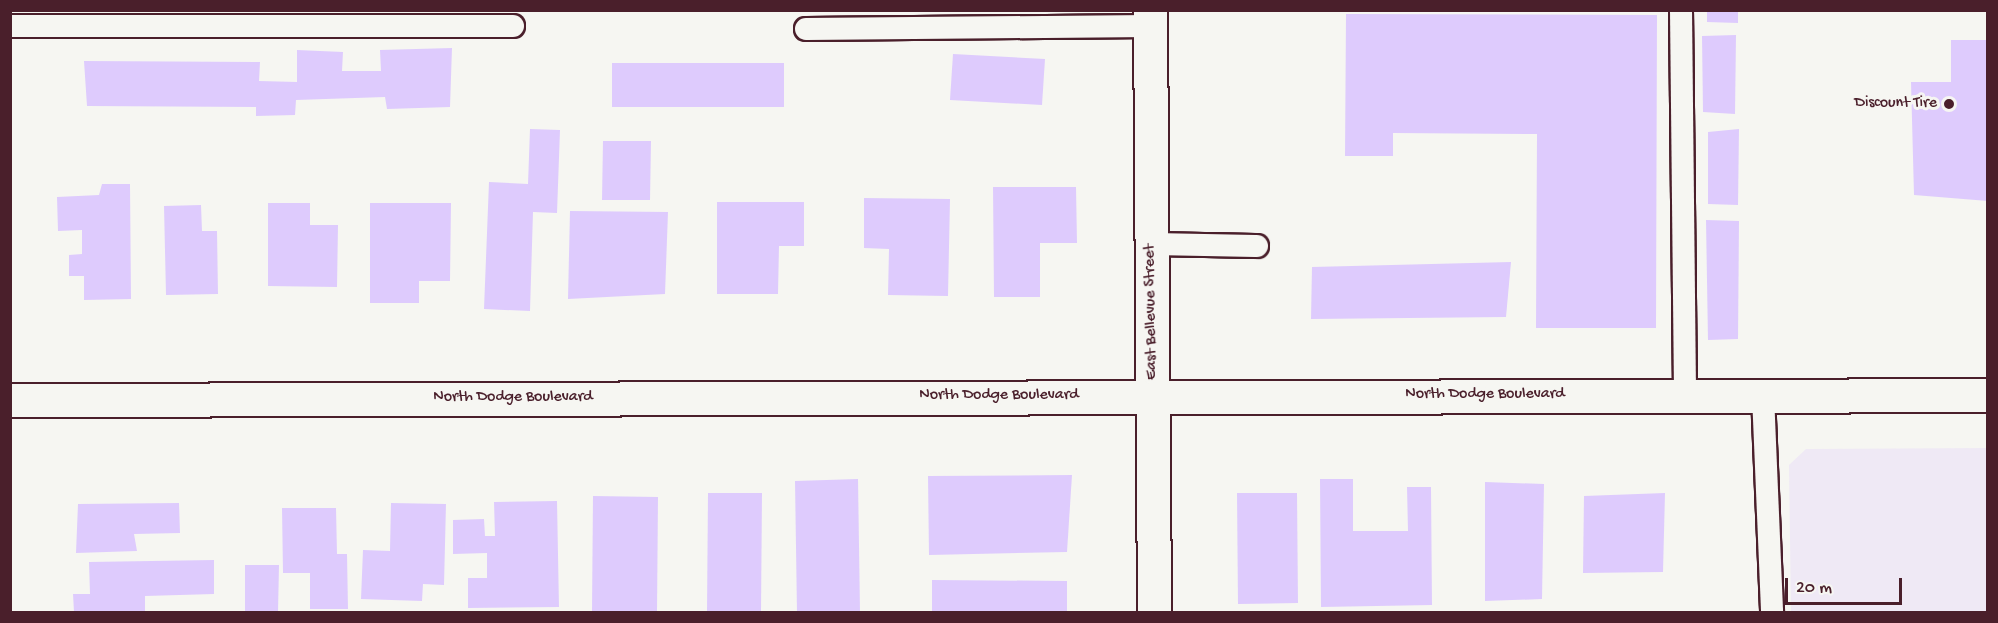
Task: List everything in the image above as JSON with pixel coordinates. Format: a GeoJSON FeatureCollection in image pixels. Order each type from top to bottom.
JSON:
{"type":"FeatureCollection","features":[{"type":"Feature","properties":{"kind":"street","name":"East Bellevue Street"},"geometry":{"type":"LineString","coordinates":[[1150,18],[1154,612]]}},
{"type":"Feature","properties":{"kind":"street","name":"North Dodge Boulevard"},"geometry":{"type":"LineString","coordinates":[[10,400],[1153,395],[1988,395]]}},
{"type":"Feature","properties":{"kind":"lane"},"geometry":{"type":"LineString","coordinates":[[1681,10],[1685,394]]}},
{"type":"Feature","properties":{"kind":"lane"},"geometry":{"type":"LineString","coordinates":[[806,29],[1150,18]]}},
{"type":"Feature","properties":{"kind":"lane"},"geometry":{"type":"LineString","coordinates":[[10,26],[513,26]]}},
{"type":"Feature","properties":{"kind":"lane"},"geometry":{"type":"LineString","coordinates":[[1152,244],[1257,246]]}},
{"type":"Feature","properties":{"kind":"lane"},"geometry":{"type":"LineString","coordinates":[[1763,395],[1772,612]]}},
{"type":"Feature","properties":{"kind":"shaded area"},"geometry":{"type":"Polygon","coordinates":[[[1987,448],[1987,612],[1791,612],[1789,465],[1806,449],[1987,448]]]}},
{"type":"Feature","properties":{"kind":"building"},"geometry":{"type":"Polygon","coordinates":[[[1707,10],[1738,10],[1738,23],[1707,22],[1707,10]]]}},
{"type":"Feature","properties":{"kind":"building"},"geometry":{"type":"Polygon","coordinates":[[[1346,14],[1657,15],[1656,328],[1536,328],[1537,134],[1393,133],[1393,156],[1345,156],[1346,14]]]}},
{"type":"Feature","properties":{"kind":"building"},"geometry":{"type":"Polygon","coordinates":[[[1736,35],[1735,114],[1703,112],[1702,36],[1736,35]]]}},
{"type":"Feature","properties":{"kind":"building","name":"Discount Tire"},"geometry":{"type":"Polygon","coordinates":[[[1951,40],[1988,40],[1988,201],[1914,195],[1911,82],[1951,82],[1951,40]]]}},
{"type":"Feature","properties":{"kind":"building"},"geometry":{"type":"Polygon","coordinates":[[[452,48],[450,107],[387,109],[385,97],[296,100],[295,115],[256,116],[256,107],[87,106],[84,61],[260,62],[259,81],[297,82],[297,50],[343,52],[342,71],[381,71],[380,50],[452,48]]]}},
{"type":"Feature","properties":{"kind":"building"},"geometry":{"type":"Polygon","coordinates":[[[953,54],[1045,59],[1042,105],[950,100],[953,54]]]}},
{"type":"Feature","properties":{"kind":"building"},"geometry":{"type":"Polygon","coordinates":[[[612,63],[784,63],[784,107],[612,107],[612,63]]]}},
{"type":"Feature","properties":{"kind":"building"},"geometry":{"type":"Polygon","coordinates":[[[530,129],[560,130],[557,213],[533,212],[530,311],[484,309],[489,182],[528,184],[530,129]]]}},
{"type":"Feature","properties":{"kind":"building"},"geometry":{"type":"Polygon","coordinates":[[[1739,129],[1738,205],[1708,204],[1708,132],[1739,129]]]}},
{"type":"Feature","properties":{"kind":"building"},"geometry":{"type":"Polygon","coordinates":[[[603,141],[651,141],[650,200],[602,200],[603,141]]]}},
{"type":"Feature","properties":{"kind":"building"},"geometry":{"type":"Polygon","coordinates":[[[102,184],[130,184],[131,299],[84,300],[84,276],[69,276],[69,255],[82,254],[82,230],[58,231],[57,197],[99,195],[102,184]]]}},
{"type":"Feature","properties":{"kind":"building"},"geometry":{"type":"Polygon","coordinates":[[[993,187],[1076,187],[1077,243],[1040,243],[1040,297],[994,297],[993,187]]]}},
{"type":"Feature","properties":{"kind":"building"},"geometry":{"type":"Polygon","coordinates":[[[864,198],[950,199],[948,296],[888,295],[889,249],[864,248],[864,198]]]}},
{"type":"Feature","properties":{"kind":"building"},"geometry":{"type":"Polygon","coordinates":[[[717,202],[804,202],[804,246],[779,246],[778,294],[717,294],[717,202]]]}},
{"type":"Feature","properties":{"kind":"building"},"geometry":{"type":"Polygon","coordinates":[[[268,203],[310,203],[310,225],[338,225],[337,287],[268,286],[268,203]]]}},
{"type":"Feature","properties":{"kind":"building"},"geometry":{"type":"Polygon","coordinates":[[[370,203],[451,203],[450,281],[419,281],[419,303],[370,303],[370,203]]]}},
{"type":"Feature","properties":{"kind":"building"},"geometry":{"type":"Polygon","coordinates":[[[201,205],[202,231],[217,231],[218,294],[166,295],[164,206],[201,205]]]}},
{"type":"Feature","properties":{"kind":"building"},"geometry":{"type":"Polygon","coordinates":[[[570,211],[668,212],[665,294],[568,299],[570,211]]]}},
{"type":"Feature","properties":{"kind":"building"},"geometry":{"type":"Polygon","coordinates":[[[1706,220],[1739,221],[1738,339],[1708,340],[1706,220]]]}},
{"type":"Feature","properties":{"kind":"building"},"geometry":{"type":"Polygon","coordinates":[[[1511,262],[1506,317],[1311,319],[1312,267],[1511,262]]]}},
{"type":"Feature","properties":{"kind":"building"},"geometry":{"type":"Polygon","coordinates":[[[1072,475],[1067,552],[929,555],[928,476],[1072,475]]]}},
{"type":"Feature","properties":{"kind":"building"},"geometry":{"type":"Polygon","coordinates":[[[858,479],[860,612],[797,612],[795,481],[858,479]]]}},
{"type":"Feature","properties":{"kind":"building"},"geometry":{"type":"Polygon","coordinates":[[[1320,479],[1353,479],[1353,531],[1408,531],[1407,487],[1431,487],[1432,605],[1321,607],[1320,479]]]}},
{"type":"Feature","properties":{"kind":"building"},"geometry":{"type":"Polygon","coordinates":[[[1485,482],[1544,484],[1542,599],[1485,601],[1485,482]]]}},
{"type":"Feature","properties":{"kind":"building"},"geometry":{"type":"Polygon","coordinates":[[[708,493],[762,493],[761,612],[707,612],[708,493]]]}},
{"type":"Feature","properties":{"kind":"building"},"geometry":{"type":"Polygon","coordinates":[[[1237,493],[1297,493],[1298,603],[1238,604],[1237,493]]]}},
{"type":"Feature","properties":{"kind":"building"},"geometry":{"type":"Polygon","coordinates":[[[1665,493],[1663,572],[1583,573],[1584,496],[1665,493]]]}},
{"type":"Feature","properties":{"kind":"building"},"geometry":{"type":"Polygon","coordinates":[[[593,496],[658,497],[657,612],[592,612],[593,496]]]}},
{"type":"Feature","properties":{"kind":"building"},"geometry":{"type":"Polygon","coordinates":[[[557,501],[559,607],[468,608],[468,578],[487,578],[487,553],[453,554],[453,520],[484,519],[485,536],[495,536],[494,502],[557,501]]]}},
{"type":"Feature","properties":{"kind":"building"},"geometry":{"type":"Polygon","coordinates":[[[179,503],[180,533],[134,534],[137,551],[76,553],[78,504],[179,503]]]}},
{"type":"Feature","properties":{"kind":"building"},"geometry":{"type":"Polygon","coordinates":[[[391,503],[446,504],[444,585],[423,584],[422,601],[361,599],[363,550],[390,551],[391,503]]]}},
{"type":"Feature","properties":{"kind":"building"},"geometry":{"type":"Polygon","coordinates":[[[282,508],[336,508],[337,554],[347,554],[348,609],[310,609],[310,573],[283,573],[282,508]]]}},
{"type":"Feature","properties":{"kind":"building"},"geometry":{"type":"Polygon","coordinates":[[[214,560],[214,594],[145,596],[145,612],[74,612],[73,594],[90,594],[89,562],[214,560]]]}},
{"type":"Feature","properties":{"kind":"building"},"geometry":{"type":"Polygon","coordinates":[[[245,565],[279,565],[278,612],[245,612],[245,565]]]}},
{"type":"Feature","properties":{"kind":"building"},"geometry":{"type":"Polygon","coordinates":[[[932,580],[1067,581],[1067,612],[932,612],[932,580]]]}},
{"type":"Feature","properties":{"kind":"place","name":"Discount Tire"},"geometry":{"type":"Point","coordinates":[1949,104]}}]}
